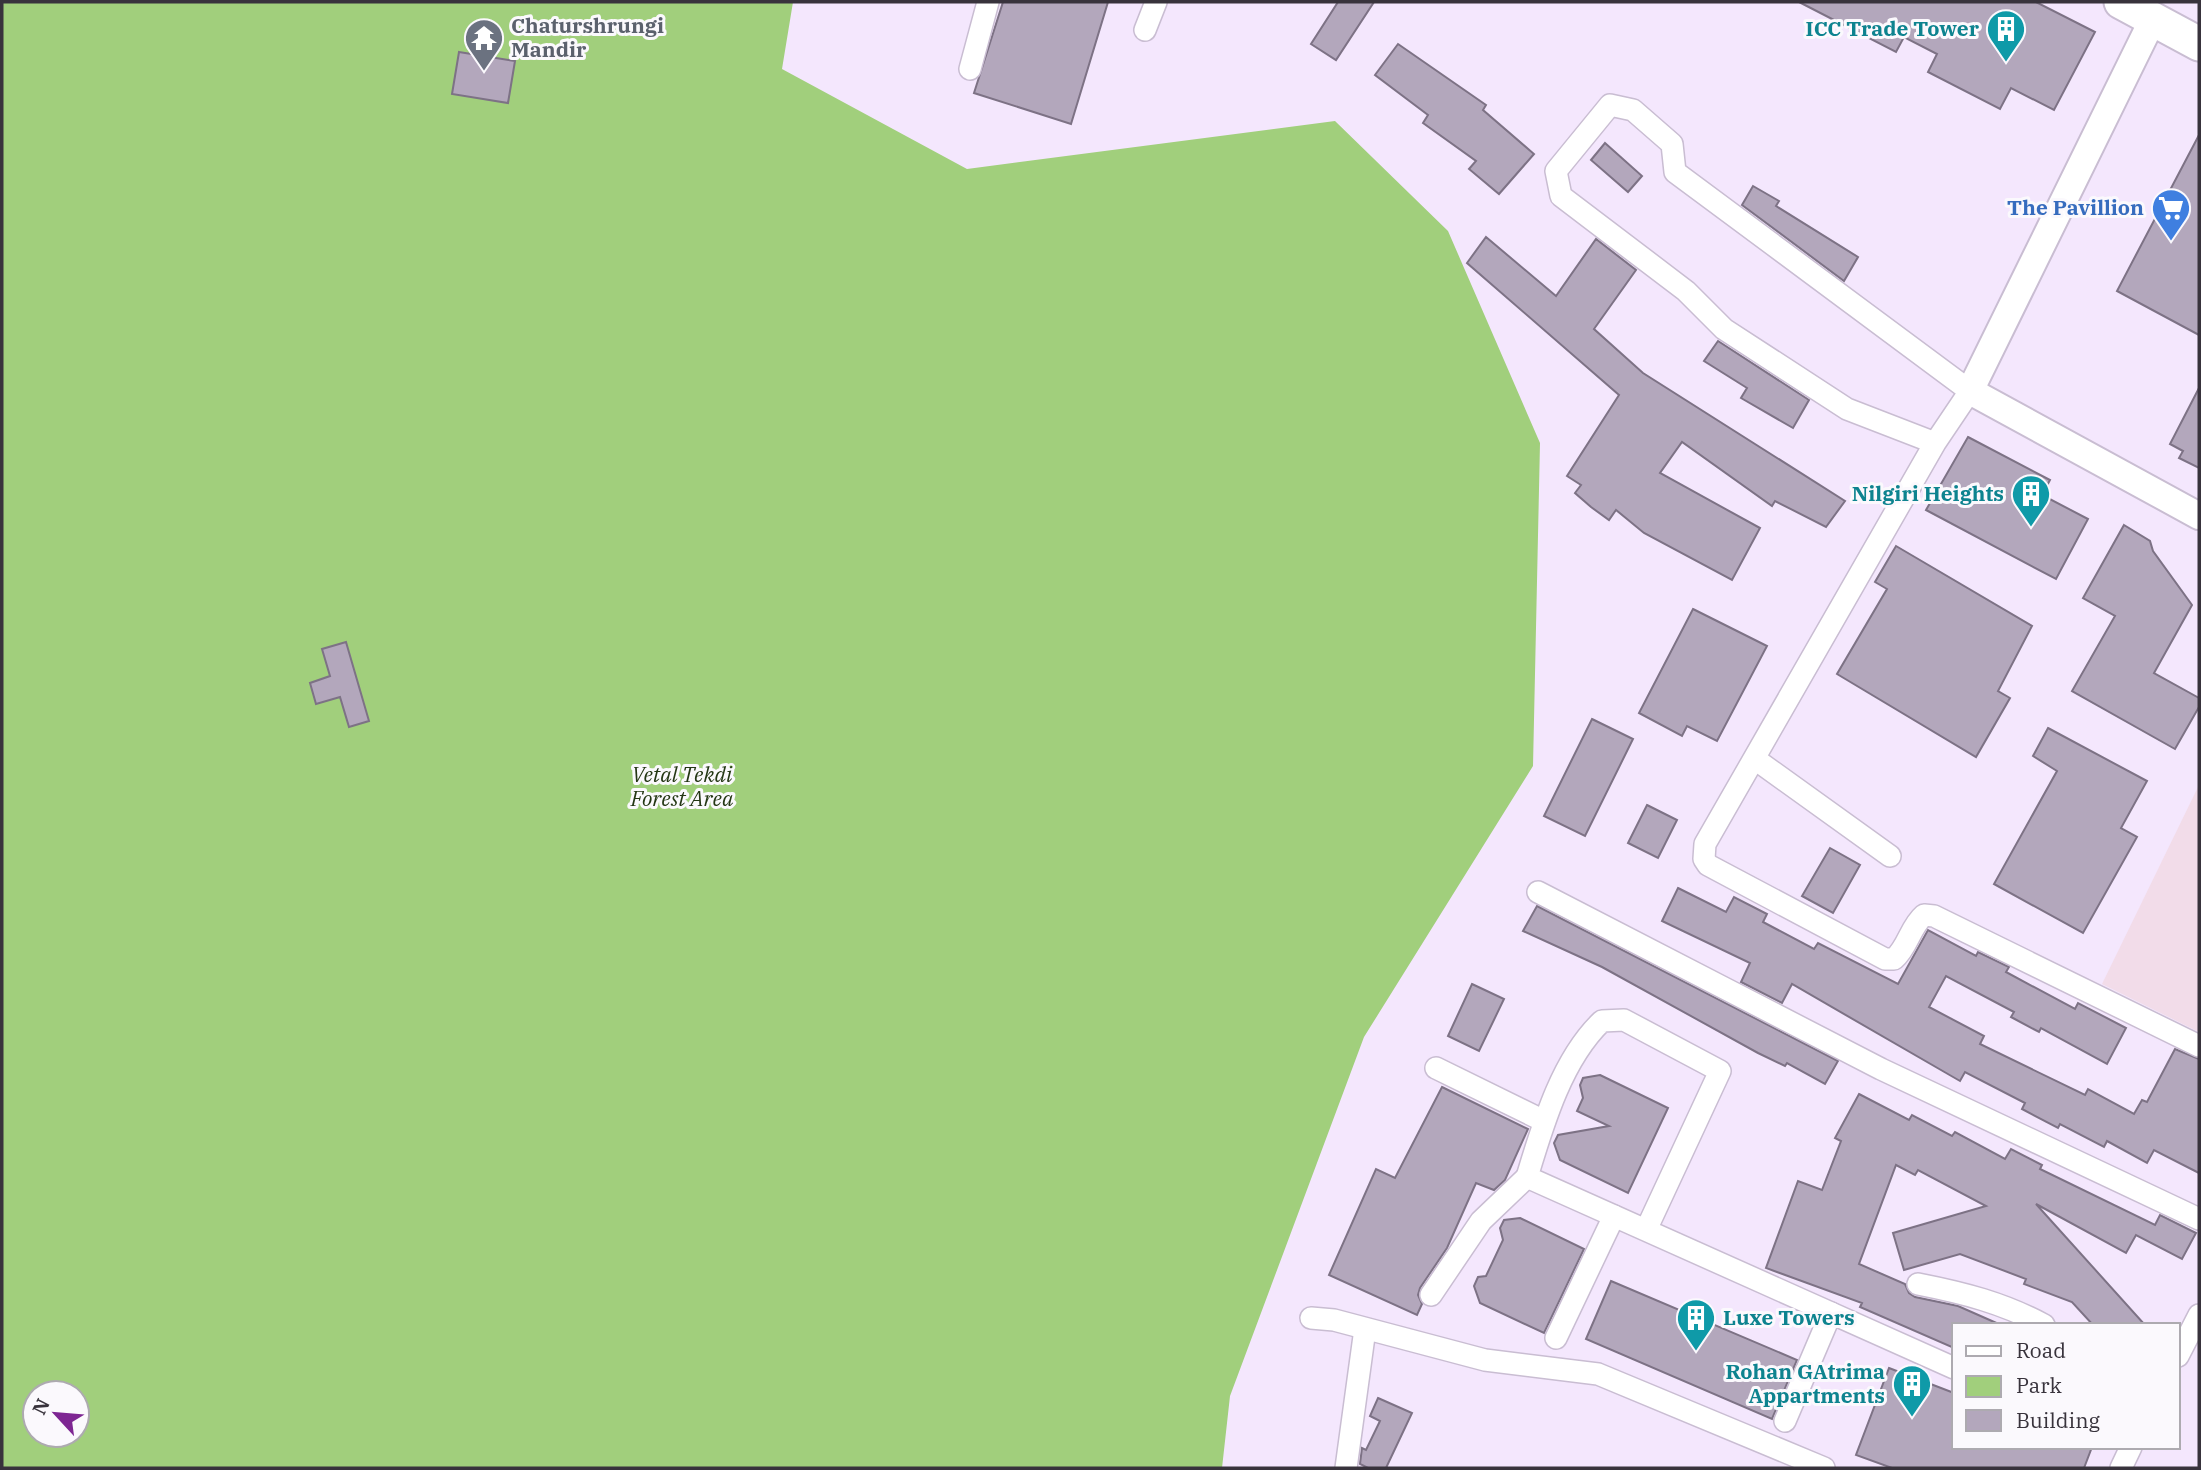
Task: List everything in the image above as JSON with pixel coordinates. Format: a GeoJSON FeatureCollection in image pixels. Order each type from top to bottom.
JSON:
{"type":"FeatureCollection","features":[{"type":"Feature","properties":{"kind":"main road"},"geometry":{"type":"LineString","coordinates":[[2121,2],[2199,44]]}},
{"type":"Feature","properties":{"kind":"street"},"geometry":{"type":"LineString","coordinates":[[970,69],[988,2]]}},
{"type":"Feature","properties":{"kind":"street"},"geometry":{"type":"LineString","coordinates":[[1145,30],[1156,2]]}},
{"type":"Feature","properties":{"kind":"street"},"geometry":{"type":"LineString","coordinates":[[2153,19],[1970,391],[1935,443],[1705,844],[1704,859],[1708,865],[1885,959],[1894,959],[1901,953],[1918,920],[1924,915],[1934,916],[2199,1046]]}},
{"type":"Feature","properties":{"kind":"street"},"geometry":{"type":"LineString","coordinates":[[1935,443],[1847,409],[1724,329],[1686,291],[1561,196],[1556,171],[1610,105],[1633,110],[1672,144],[1675,172],[1970,391],[2199,516]]}},
{"type":"Feature","properties":{"kind":"street"},"geometry":{"type":"LineString","coordinates":[[1755,759],[1889,856]]}},
{"type":"Feature","properties":{"kind":"street"},"geometry":{"type":"LineString","coordinates":[[1538,892],[1881,1069],[2199,1219]]}},
{"type":"Feature","properties":{"kind":"street"},"geometry":{"type":"LineString","coordinates":[[1431,1295],[1481,1220],[1527,1177],[1544,1121],[1585,1037],[1602,1021],[1624,1020],[1720,1071],[1646,1230]]}},
{"type":"Feature","properties":{"kind":"street"},"geometry":{"type":"LineString","coordinates":[[1436,1068],[1544,1121]]}},
{"type":"Feature","properties":{"kind":"street"},"geometry":{"type":"LineString","coordinates":[[1527,1177],[1952,1367]]}},
{"type":"Feature","properties":{"kind":"street"},"geometry":{"type":"LineString","coordinates":[[1556,1338],[1614,1216]]}},
{"type":"Feature","properties":{"kind":"street"},"geometry":{"type":"LineString","coordinates":[[1918,1284],[1972,1294],[2003,1315],[2036,1323]]}},
{"type":"Feature","properties":{"kind":"street"},"geometry":{"type":"LineString","coordinates":[[1785,1421],[1831,1313]]}},
{"type":"Feature","properties":{"kind":"street"},"geometry":{"type":"LineString","coordinates":[[2180,1352],[2199,1315]]}},
{"type":"Feature","properties":{"kind":"street"},"geometry":{"type":"LineString","coordinates":[[1311,1318],[1334,1320],[1485,1360],[1598,1374],[1824,1468]]}},
{"type":"Feature","properties":{"kind":"street"},"geometry":{"type":"LineString","coordinates":[[1346,1468],[1365,1329]]}},
{"type":"Feature","properties":{"kind":"street"},"geometry":{"type":"LineString","coordinates":[[2121,1468],[2130,1449]]}},
{"type":"Feature","properties":{"kind":"shaded area"},"geometry":{"type":"Polygon","coordinates":[[[2199,785],[2199,1032],[2102,984],[2199,785]]]}},
{"type":"Feature","properties":{"kind":"green space","name":"Vetal Tekdi Forest Area"},"geometry":{"type":"Polygon","coordinates":[[[2,2],[793,2],[782,69],[967,169],[1335,121],[1448,231],[1540,443],[1533,766],[1364,1037],[1230,1396],[1222,1468],[2,1468],[2,2]]]}},
{"type":"Feature","properties":{"kind":"building"},"geometry":{"type":"Polygon","coordinates":[[[1003,2],[1108,2],[1071,124],[974,93],[1003,2]]]}},
{"type":"Feature","properties":{"kind":"building"},"geometry":{"type":"Polygon","coordinates":[[[1338,2],[1374,2],[1336,60],[1311,44],[1338,2]]]}},
{"type":"Feature","properties":{"kind":"building","name":"ICC Trade Tower"},"geometry":{"type":"Polygon","coordinates":[[[1799,2],[2036,2],[2095,32],[2054,110],[2011,88],[2000,109],[1928,72],[1937,54],[1904,37],[1896,52],[1799,2]]]}},
{"type":"Feature","properties":{"kind":"building"},"geometry":{"type":"Polygon","coordinates":[[[1398,44],[1486,105],[1483,110],[1534,154],[1499,194],[1469,169],[1476,161],[1423,123],[1428,115],[1375,75],[1398,44]]]}},
{"type":"Feature","properties":{"kind":"building","name":"Chaturshrungi Mandir"},"geometry":{"type":"Polygon","coordinates":[[[459,52],[515,61],[508,103],[452,94],[459,52]]]}},
{"type":"Feature","properties":{"kind":"building","name":"The Pavillion"},"geometry":{"type":"Polygon","coordinates":[[[2199,135],[2199,335],[2117,291],[2199,135]]]}},
{"type":"Feature","properties":{"kind":"building"},"geometry":{"type":"Polygon","coordinates":[[[1605,143],[1642,176],[1628,192],[1591,160],[1605,143]]]}},
{"type":"Feature","properties":{"kind":"building"},"geometry":{"type":"Polygon","coordinates":[[[1753,186],[1779,201],[1776,206],[1858,257],[1844,281],[1742,205],[1753,186]]]}},
{"type":"Feature","properties":{"kind":"building"},"geometry":{"type":"Polygon","coordinates":[[[1486,237],[1556,296],[1596,239],[1636,270],[1594,329],[1643,373],[1845,501],[1826,527],[1775,501],[1772,506],[1682,442],[1660,473],[1760,528],[1732,580],[1644,533],[1616,510],[1609,520],[1591,507],[1575,493],[1581,485],[1567,476],[1619,395],[1467,263],[1486,237]]]}},
{"type":"Feature","properties":{"kind":"building"},"geometry":{"type":"Polygon","coordinates":[[[1718,341],[1809,400],[1793,428],[1741,398],[1747,388],[1704,361],[1718,341]]]}},
{"type":"Feature","properties":{"kind":"building"},"geometry":{"type":"Polygon","coordinates":[[[2199,388],[2199,468],[2179,458],[2183,451],[2170,444],[2199,388]]]}},
{"type":"Feature","properties":{"kind":"building","name":"Nilgiri Heights"},"geometry":{"type":"Polygon","coordinates":[[[1968,437],[2050,480],[2042,495],[2088,519],[2056,579],[1926,510],[1968,437]]]}},
{"type":"Feature","properties":{"kind":"building"},"geometry":{"type":"Polygon","coordinates":[[[2124,525],[2150,541],[2153,551],[2192,605],[2154,673],[2199,698],[2199,707],[2175,749],[2072,691],[2115,616],[2083,598],[2124,525]]]}},
{"type":"Feature","properties":{"kind":"building"},"geometry":{"type":"Polygon","coordinates":[[[1896,546],[2032,626],[1998,691],[2010,698],[1976,757],[1837,674],[1887,589],[1875,582],[1896,546]]]}},
{"type":"Feature","properties":{"kind":"building"},"geometry":{"type":"Polygon","coordinates":[[[1693,609],[1767,646],[1717,741],[1687,726],[1682,736],[1639,713],[1693,609]]]}},
{"type":"Feature","properties":{"kind":"building"},"geometry":{"type":"Polygon","coordinates":[[[346,642],[369,721],[349,727],[340,697],[316,704],[310,683],[330,676],[322,649],[346,642]]]}},
{"type":"Feature","properties":{"kind":"building"},"geometry":{"type":"Polygon","coordinates":[[[1592,719],[1633,739],[1585,836],[1544,816],[1592,719]]]}},
{"type":"Feature","properties":{"kind":"building"},"geometry":{"type":"Polygon","coordinates":[[[2048,728],[2147,781],[2121,828],[2137,837],[2083,933],[1994,884],[2057,771],[2033,756],[2048,728]]]}},
{"type":"Feature","properties":{"kind":"building"},"geometry":{"type":"Polygon","coordinates":[[[1647,805],[1677,820],[1658,858],[1628,843],[1647,805]]]}},
{"type":"Feature","properties":{"kind":"building"},"geometry":{"type":"Polygon","coordinates":[[[1830,848],[1860,865],[1833,913],[1802,896],[1830,848]]]}},
{"type":"Feature","properties":{"kind":"building"},"geometry":{"type":"Polygon","coordinates":[[[1678,888],[1726,912],[1734,897],[1767,914],[1763,922],[1814,949],[1818,943],[1898,984],[1928,930],[1976,956],[1978,952],[2009,967],[2006,972],[2075,1009],[2078,1003],[2126,1028],[2107,1064],[2041,1028],[2039,1032],[2011,1017],[2014,1012],[1946,976],[1929,1007],[1984,1036],[1980,1044],[2085,1095],[2088,1089],[2134,1114],[2142,1100],[2147,1102],[2175,1049],[2199,1059],[2199,1173],[2154,1150],[2147,1163],[2107,1141],[2104,1147],[2060,1124],[2058,1128],[2022,1109],[2025,1103],[1965,1072],[1960,1081],[1792,984],[1782,1003],[1741,982],[1750,963],[1662,921],[1678,888]]]}},
{"type":"Feature","properties":{"kind":"building"},"geometry":{"type":"Polygon","coordinates":[[[1537,906],[1838,1061],[1825,1084],[1787,1063],[1785,1066],[1758,1053],[1602,967],[1523,931],[1537,906]]]}},
{"type":"Feature","properties":{"kind":"building"},"geometry":{"type":"Polygon","coordinates":[[[1472,984],[1504,999],[1479,1051],[1448,1036],[1472,984]]]}},
{"type":"Feature","properties":{"kind":"building"},"geometry":{"type":"Polygon","coordinates":[[[1600,1075],[1668,1108],[1628,1193],[1560,1160],[1554,1143],[1558,1135],[1609,1126],[1577,1111],[1583,1098],[1580,1085],[1583,1078],[1600,1075]]]}},
{"type":"Feature","properties":{"kind":"building"},"geometry":{"type":"Polygon","coordinates":[[[1442,1087],[1528,1129],[1505,1180],[1494,1190],[1476,1183],[1447,1248],[1420,1288],[1418,1295],[1422,1304],[1417,1315],[1329,1275],[1376,1169],[1395,1178],[1442,1087]]]}},
{"type":"Feature","properties":{"kind":"building"},"geometry":{"type":"Polygon","coordinates":[[[1859,1094],[1909,1120],[1912,1115],[1952,1136],[1955,1132],[2005,1159],[2011,1149],[2042,1165],[2040,1169],[2155,1225],[2160,1215],[2196,1233],[2182,1259],[2136,1235],[2126,1253],[2036,1204],[2143,1323],[2091,1323],[2072,1302],[2024,1284],[2026,1279],[1960,1254],[1904,1270],[1893,1233],[1986,1206],[1918,1170],[1915,1175],[1896,1165],[1859,1264],[1905,1284],[1909,1293],[1915,1297],[1958,1306],[1996,1323],[1952,1323],[1952,1347],[1860,1307],[1862,1303],[1766,1268],[1798,1181],[1822,1190],[1841,1141],[1835,1138],[1859,1094]]]}},
{"type":"Feature","properties":{"kind":"building"},"geometry":{"type":"Polygon","coordinates":[[[1520,1218],[1584,1249],[1544,1333],[1480,1303],[1474,1286],[1478,1277],[1486,1276],[1503,1240],[1500,1228],[1504,1220],[1520,1218]]]}},
{"type":"Feature","properties":{"kind":"building","name":"Luxe Towers"},"geometry":{"type":"Polygon","coordinates":[[[1611,1281],[1797,1360],[1772,1419],[1586,1339],[1611,1281]]]}},
{"type":"Feature","properties":{"kind":"building","name":"Rohan GAtrima Appartments"},"geometry":{"type":"Polygon","coordinates":[[[1889,1368],[1952,1392],[1952,1449],[2091,1449],[2084,1468],[1892,1468],[1856,1455],[1889,1368]]]}},
{"type":"Feature","properties":{"kind":"building"},"geometry":{"type":"Polygon","coordinates":[[[1378,1398],[1412,1413],[1386,1468],[1368,1468],[1360,1464],[1362,1448],[1366,1450],[1380,1421],[1370,1416],[1378,1398]]]}},
{"type":"Feature","properties":{"kind":"place","name":"ICC Trade Tower"},"geometry":{"type":"Point","coordinates":[2006,63]}},
{"type":"Feature","properties":{"kind":"place","name":"Chaturshrungi Mandir"},"geometry":{"type":"Point","coordinates":[484,72]}},
{"type":"Feature","properties":{"kind":"place","name":"The Pavillion"},"geometry":{"type":"Point","coordinates":[2171,242]}},
{"type":"Feature","properties":{"kind":"place","name":"Nilgiri Heights"},"geometry":{"type":"Point","coordinates":[2031,528]}},
{"type":"Feature","properties":{"kind":"place","name":"Luxe Towers"},"geometry":{"type":"Point","coordinates":[1696,1352]}},
{"type":"Feature","properties":{"kind":"place","name":"Rohan GAtrima Appartments"},"geometry":{"type":"Point","coordinates":[1912,1418]}}]}
